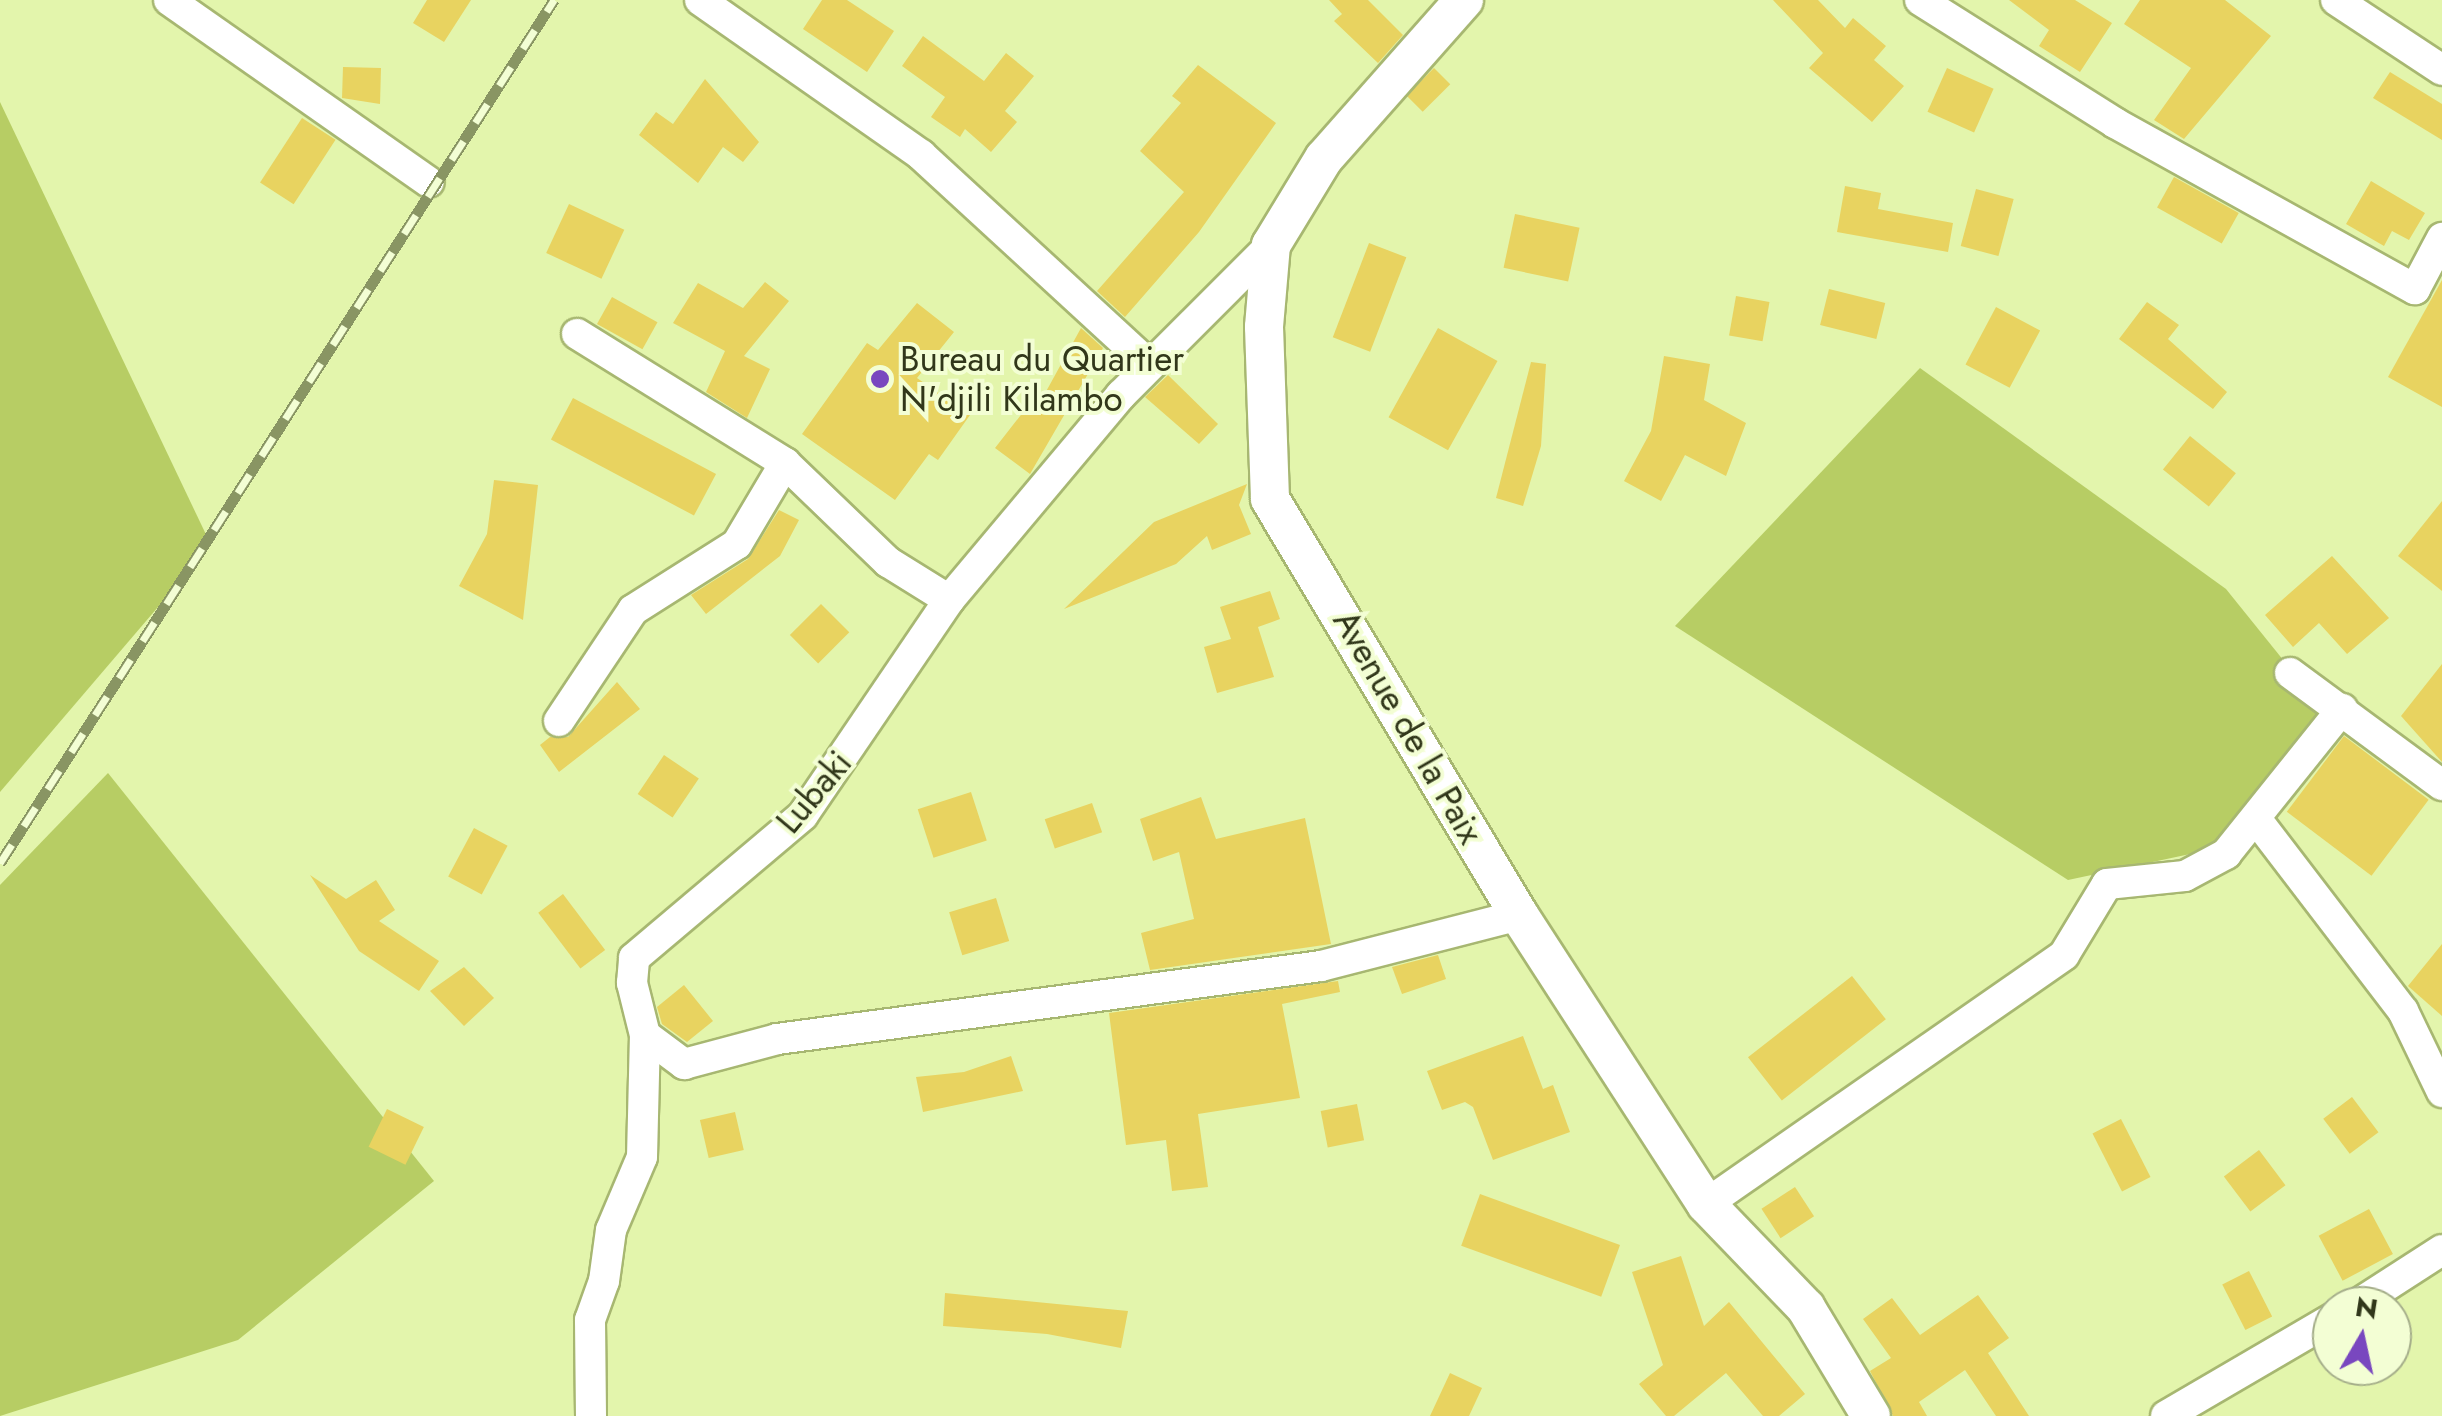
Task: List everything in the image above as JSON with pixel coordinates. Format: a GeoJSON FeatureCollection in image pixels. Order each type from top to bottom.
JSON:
{"type":"FeatureCollection","features":[{"type":"Feature","properties":{"kind":"street"},"geometry":{"type":"LineString","coordinates":[[169,0],[429,182]]}},
{"type":"Feature","properties":{"kind":"street"},"geometry":{"type":"LineString","coordinates":[[700,0],[921,154],[1150,365]]}},
{"type":"Feature","properties":{"kind":"street","name":"Avenue de la Paix"},"geometry":{"type":"LineString","coordinates":[[1464,0],[1324,158],[1271,246],[1264,327],[1270,499],[1519,915],[1706,1204],[1806,1308],[1872,1416]]}},
{"type":"Feature","properties":{"kind":"street"},"geometry":{"type":"LineString","coordinates":[[1920,0],[2115,123],[2416,289],[2442,238]]}},
{"type":"Feature","properties":{"kind":"street"},"geometry":{"type":"LineString","coordinates":[[2336,0],[2442,70]]}},
{"type":"Feature","properties":{"kind":"street","name":"Lubaki"},"geometry":{"type":"LineString","coordinates":[[591,1416],[590,1320],[604,1281],[610,1230],[638,1174],[644,1035],[632,983],[634,958],[802,815],[949,600],[1150,365],[1271,246]]}},
{"type":"Feature","properties":{"kind":"street"},"geometry":{"type":"LineString","coordinates":[[577,334],[785,463],[888,562],[949,600]]}},
{"type":"Feature","properties":{"kind":"street"},"geometry":{"type":"LineString","coordinates":[[559,721],[632,610],[737,544],[785,463]]}},
{"type":"Feature","properties":{"kind":"street"},"geometry":{"type":"LineString","coordinates":[[2290,673],[2442,786]]}},
{"type":"Feature","properties":{"kind":"street"},"geometry":{"type":"LineString","coordinates":[[1706,1204],[2064,955],[2106,884],[2185,876],[2226,854],[2342,709]]}},
{"type":"Feature","properties":{"kind":"street"},"geometry":{"type":"LineString","coordinates":[[2257,820],[2403,1011],[2442,1092]]}},
{"type":"Feature","properties":{"kind":"street"},"geometry":{"type":"LineString","coordinates":[[644,1035],[684,1064],[777,1039],[1321,966],[1519,915]]}},
{"type":"Feature","properties":{"kind":"street"},"geometry":{"type":"LineString","coordinates":[[2387,1286],[2442,1250]]}},
{"type":"Feature","properties":{"kind":"street"},"geometry":{"type":"LineString","coordinates":[[2166,1416],[2312,1331]]}},
{"type":"Feature","properties":{"kind":"green space"},"geometry":{"type":"Polygon","coordinates":[[[0,102],[211,545],[0,792],[0,102]]]}},
{"type":"Feature","properties":{"kind":"green space"},"geometry":{"type":"Polygon","coordinates":[[[1920,368],[2226,589],[2329,717],[2223,847],[2068,880],[1675,626],[1920,368]]]}},
{"type":"Feature","properties":{"kind":"green space"},"geometry":{"type":"Polygon","coordinates":[[[108,773],[434,1181],[238,1340],[0,1416],[0,885],[108,773]]]}},
{"type":"Feature","properties":{"kind":"building"},"geometry":{"type":"Polygon","coordinates":[[[427,0],[471,0],[444,42],[413,23],[427,0]]]}},
{"type":"Feature","properties":{"kind":"building"},"geometry":{"type":"Polygon","coordinates":[[[822,0],[847,0],[894,31],[867,72],[803,29],[822,0]]]}},
{"type":"Feature","properties":{"kind":"building"},"geometry":{"type":"Polygon","coordinates":[[[1329,0],[1368,0],[1403,35],[1378,63],[1334,21],[1342,14],[1329,0]]]}},
{"type":"Feature","properties":{"kind":"building"},"geometry":{"type":"Polygon","coordinates":[[[1773,0],[1818,0],[1845,28],[1853,18],[1886,46],[1874,60],[1904,86],[1872,122],[1809,68],[1823,53],[1773,0]]]}},
{"type":"Feature","properties":{"kind":"building"},"geometry":{"type":"Polygon","coordinates":[[[2009,0],[2075,0],[2112,23],[2080,72],[2039,46],[2049,30],[2009,0]]]}},
{"type":"Feature","properties":{"kind":"building"},"geometry":{"type":"Polygon","coordinates":[[[2140,0],[2225,0],[2271,36],[2184,139],[2154,120],[2191,68],[2124,24],[2140,0]]]}},
{"type":"Feature","properties":{"kind":"building"},"geometry":{"type":"Polygon","coordinates":[[[923,36],[984,81],[1006,53],[1034,76],[1005,111],[1017,122],[991,152],[965,129],[960,137],[931,117],[945,97],[902,66],[923,36]]]}},
{"type":"Feature","properties":{"kind":"building"},"geometry":{"type":"Polygon","coordinates":[[[1198,65],[1276,123],[1199,232],[1125,317],[1097,291],[1184,192],[1140,151],[1181,103],[1172,96],[1198,65]]]}},
{"type":"Feature","properties":{"kind":"building"},"geometry":{"type":"Polygon","coordinates":[[[343,67],[381,68],[380,104],[342,98],[343,67]]]}},
{"type":"Feature","properties":{"kind":"building"},"geometry":{"type":"Polygon","coordinates":[[[1434,68],[1450,84],[1423,112],[1406,96],[1434,68]]]}},
{"type":"Feature","properties":{"kind":"building"},"geometry":{"type":"Polygon","coordinates":[[[1947,68],[1994,89],[1974,133],[1927,112],[1947,68]]]}},
{"type":"Feature","properties":{"kind":"building"},"geometry":{"type":"Polygon","coordinates":[[[2390,72],[2442,104],[2442,140],[2373,98],[2390,72]]]}},
{"type":"Feature","properties":{"kind":"building"},"geometry":{"type":"Polygon","coordinates":[[[705,79],[759,142],[743,162],[723,147],[698,183],[639,135],[656,112],[673,124],[705,79]]]}},
{"type":"Feature","properties":{"kind":"building"},"geometry":{"type":"Polygon","coordinates":[[[302,118],[336,140],[294,204],[260,183],[302,118]]]}},
{"type":"Feature","properties":{"kind":"building"},"geometry":{"type":"Polygon","coordinates":[[[2174,177],[2239,213],[2222,243],[2157,208],[2174,177]]]}},
{"type":"Feature","properties":{"kind":"building"},"geometry":{"type":"Polygon","coordinates":[[[2371,181],[2425,213],[2409,240],[2392,231],[2384,246],[2346,224],[2371,181]]]}},
{"type":"Feature","properties":{"kind":"building"},"geometry":{"type":"Polygon","coordinates":[[[1845,186],[1881,193],[1878,209],[1953,223],[1948,252],[1837,232],[1845,186]]]}},
{"type":"Feature","properties":{"kind":"building"},"geometry":{"type":"Polygon","coordinates":[[[1976,189],[2014,199],[1998,256],[1961,246],[1976,189]]]}},
{"type":"Feature","properties":{"kind":"building"},"geometry":{"type":"Polygon","coordinates":[[[569,204],[624,230],[601,279],[546,253],[569,204]]]}},
{"type":"Feature","properties":{"kind":"building"},"geometry":{"type":"Polygon","coordinates":[[[1515,214],[1580,228],[1568,282],[1504,268],[1515,214]]]}},
{"type":"Feature","properties":{"kind":"building"},"geometry":{"type":"Polygon","coordinates":[[[1369,243],[1406,257],[1370,352],[1333,337],[1369,243]]]}},
{"type":"Feature","properties":{"kind":"building"},"geometry":{"type":"Polygon","coordinates":[[[2442,280],[2442,407],[2388,377],[2442,280]]]}},
{"type":"Feature","properties":{"kind":"building"},"geometry":{"type":"Polygon","coordinates":[[[765,282],[789,301],[744,356],[770,369],[747,418],[706,392],[725,351],[673,323],[698,283],[743,308],[765,282]]]}},
{"type":"Feature","properties":{"kind":"building"},"geometry":{"type":"Polygon","coordinates":[[[1829,289],[1885,303],[1876,339],[1820,325],[1829,289]]]}},
{"type":"Feature","properties":{"kind":"building"},"geometry":{"type":"Polygon","coordinates":[[[1736,296],[1769,302],[1763,341],[1729,335],[1736,296]]]}},
{"type":"Feature","properties":{"kind":"building"},"geometry":{"type":"Polygon","coordinates":[[[612,297],[657,322],[642,349],[597,324],[612,297]]]}},
{"type":"Feature","properties":{"kind":"building"},"geometry":{"type":"Polygon","coordinates":[[[2147,302],[2179,325],[2168,339],[2227,392],[2213,409],[2119,339],[2147,302]]]}},
{"type":"Feature","properties":{"kind":"building","name":"Bureau du Quartier N'djili Kilambo"},"geometry":{"type":"Polygon","coordinates":[[[917,303],[954,332],[917,378],[970,415],[938,460],[929,454],[895,500],[802,434],[867,343],[878,350],[917,303]]]}},
{"type":"Feature","properties":{"kind":"building"},"geometry":{"type":"Polygon","coordinates":[[[1996,307],[2040,330],[2010,388],[1965,364],[1996,307]]]}},
{"type":"Feature","properties":{"kind":"building"},"geometry":{"type":"Polygon","coordinates":[[[1081,328],[1103,348],[1030,474],[995,448],[1038,393],[1043,397],[1081,328]]]}},
{"type":"Feature","properties":{"kind":"building"},"geometry":{"type":"Polygon","coordinates":[[[1438,328],[1497,361],[1448,450],[1389,417],[1438,328]]]}},
{"type":"Feature","properties":{"kind":"building"},"geometry":{"type":"Polygon","coordinates":[[[1664,356],[1710,364],[1704,400],[1746,423],[1726,476],[1685,455],[1661,501],[1624,481],[1651,431],[1664,356]]]}},
{"type":"Feature","properties":{"kind":"building"},"geometry":{"type":"Polygon","coordinates":[[[1531,362],[1546,364],[1541,446],[1523,506],[1496,498],[1531,362]]]}},
{"type":"Feature","properties":{"kind":"building"},"geometry":{"type":"Polygon","coordinates":[[[1168,375],[1218,424],[1199,444],[1145,397],[1168,375]]]}},
{"type":"Feature","properties":{"kind":"building"},"geometry":{"type":"Polygon","coordinates":[[[573,398],[716,474],[694,516],[551,439],[573,398]]]}},
{"type":"Feature","properties":{"kind":"building"},"geometry":{"type":"Polygon","coordinates":[[[2190,436],[2236,473],[2209,507],[2163,469],[2190,436]]]}},
{"type":"Feature","properties":{"kind":"building"},"geometry":{"type":"Polygon","coordinates":[[[494,480],[538,485],[523,620],[459,586],[487,534],[494,480]]]}},
{"type":"Feature","properties":{"kind":"building"},"geometry":{"type":"Polygon","coordinates":[[[1247,484],[1239,505],[1251,534],[1212,550],[1207,536],[1176,564],[1064,609],[1154,522],[1247,484]]]}},
{"type":"Feature","properties":{"kind":"building"},"geometry":{"type":"Polygon","coordinates":[[[2442,501],[2442,591],[2398,556],[2442,501]]]}},
{"type":"Feature","properties":{"kind":"building"},"geometry":{"type":"Polygon","coordinates":[[[779,510],[799,520],[780,556],[706,614],[691,595],[748,559],[779,510]]]}},
{"type":"Feature","properties":{"kind":"building"},"geometry":{"type":"Polygon","coordinates":[[[2332,556],[2389,618],[2347,654],[2319,623],[2293,647],[2265,615],[2332,556]]]}},
{"type":"Feature","properties":{"kind":"building"},"geometry":{"type":"Polygon","coordinates":[[[1270,591],[1280,619],[1258,627],[1274,677],[1217,693],[1204,647],[1231,639],[1220,607],[1270,591]]]}},
{"type":"Feature","properties":{"kind":"building"},"geometry":{"type":"Polygon","coordinates":[[[821,604],[849,632],[818,663],[790,635],[821,604]]]}},
{"type":"Feature","properties":{"kind":"building"},"geometry":{"type":"Polygon","coordinates":[[[2442,664],[2442,762],[2401,716],[2442,664]]]}},
{"type":"Feature","properties":{"kind":"building"},"geometry":{"type":"Polygon","coordinates":[[[617,682],[640,709],[559,772],[540,745],[550,737],[568,737],[617,682]]]}},
{"type":"Feature","properties":{"kind":"building"},"geometry":{"type":"Polygon","coordinates":[[[2344,736],[2429,800],[2371,876],[2287,812],[2344,736]]]}},
{"type":"Feature","properties":{"kind":"building"},"geometry":{"type":"Polygon","coordinates":[[[664,755],[699,778],[673,817],[638,794],[664,755]]]}},
{"type":"Feature","properties":{"kind":"building"},"geometry":{"type":"Polygon","coordinates":[[[971,792],[987,841],[934,858],[918,809],[971,792]]]}},
{"type":"Feature","properties":{"kind":"building"},"geometry":{"type":"Polygon","coordinates":[[[1201,797],[1216,839],[1305,818],[1331,944],[1150,970],[1141,933],[1194,919],[1179,852],[1153,861],[1140,819],[1201,797]]]}},
{"type":"Feature","properties":{"kind":"building"},"geometry":{"type":"Polygon","coordinates":[[[1092,803],[1102,832],[1055,849],[1045,819],[1092,803]]]}},
{"type":"Feature","properties":{"kind":"building"},"geometry":{"type":"Polygon","coordinates":[[[474,828],[508,846],[482,894],[448,877],[474,828]]]}},
{"type":"Feature","properties":{"kind":"building"},"geometry":{"type":"Polygon","coordinates":[[[310,875],[346,899],[376,880],[395,910],[379,921],[439,961],[419,991],[359,951],[310,875]]]}},
{"type":"Feature","properties":{"kind":"building"},"geometry":{"type":"Polygon","coordinates":[[[563,894],[605,950],[580,969],[538,913],[563,894]]]}},
{"type":"Feature","properties":{"kind":"building"},"geometry":{"type":"Polygon","coordinates":[[[996,898],[1009,941],[962,955],[949,912],[996,898]]]}},
{"type":"Feature","properties":{"kind":"building"},"geometry":{"type":"Polygon","coordinates":[[[2442,944],[2442,1016],[2408,986],[2442,944]]]}},
{"type":"Feature","properties":{"kind":"building"},"geometry":{"type":"Polygon","coordinates":[[[1438,955],[1446,979],[1402,994],[1392,967],[1438,955]]]}},
{"type":"Feature","properties":{"kind":"building"},"geometry":{"type":"Polygon","coordinates":[[[464,967],[494,998],[464,1026],[430,991],[464,967]]]}},
{"type":"Feature","properties":{"kind":"building"},"geometry":{"type":"Polygon","coordinates":[[[1852,976],[1886,1019],[1782,1101],[1748,1057],[1852,976]]]}},
{"type":"Feature","properties":{"kind":"building"},"geometry":{"type":"Polygon","coordinates":[[[1338,981],[1340,992],[1282,1004],[1300,1098],[1198,1114],[1208,1187],[1172,1191],[1166,1140],[1126,1145],[1109,1013],[1338,981]]]}},
{"type":"Feature","properties":{"kind":"building"},"geometry":{"type":"Polygon","coordinates":[[[684,985],[713,1021],[687,1042],[662,1024],[657,1007],[684,985]]]}},
{"type":"Feature","properties":{"kind":"building"},"geometry":{"type":"Polygon","coordinates":[[[1523,1036],[1543,1089],[1553,1085],[1570,1132],[1493,1160],[1473,1107],[1465,1102],[1442,1110],[1427,1071],[1523,1036]]]}},
{"type":"Feature","properties":{"kind":"building"},"geometry":{"type":"Polygon","coordinates":[[[1011,1056],[1023,1091],[923,1112],[916,1077],[964,1072],[1011,1056]]]}},
{"type":"Feature","properties":{"kind":"building"},"geometry":{"type":"Polygon","coordinates":[[[2352,1097],[2378,1132],[2350,1154],[2323,1119],[2352,1097]]]}},
{"type":"Feature","properties":{"kind":"building"},"geometry":{"type":"Polygon","coordinates":[[[1357,1104],[1364,1140],[1328,1147],[1321,1111],[1357,1104]]]}},
{"type":"Feature","properties":{"kind":"building"},"geometry":{"type":"Polygon","coordinates":[[[387,1109],[424,1127],[405,1165],[369,1147],[387,1109]]]}},
{"type":"Feature","properties":{"kind":"building"},"geometry":{"type":"Polygon","coordinates":[[[735,1112],[744,1150],[709,1158],[700,1120],[735,1112]]]}},
{"type":"Feature","properties":{"kind":"building"},"geometry":{"type":"Polygon","coordinates":[[[2121,1119],[2151,1177],[2122,1191],[2092,1134],[2121,1119]]]}},
{"type":"Feature","properties":{"kind":"building"},"geometry":{"type":"Polygon","coordinates":[[[2259,1150],[2285,1185],[2250,1212],[2224,1176],[2259,1150]]]}},
{"type":"Feature","properties":{"kind":"building"},"geometry":{"type":"Polygon","coordinates":[[[1795,1187],[1814,1216],[1781,1238],[1761,1209],[1795,1187]]]}},
{"type":"Feature","properties":{"kind":"building"},"geometry":{"type":"Polygon","coordinates":[[[1480,1194],[1620,1245],[1601,1297],[1461,1246],[1480,1194]]]}},
{"type":"Feature","properties":{"kind":"building"},"geometry":{"type":"Polygon","coordinates":[[[2369,1209],[2393,1254],[2343,1281],[2319,1236],[2369,1209]]]}},
{"type":"Feature","properties":{"kind":"building"},"geometry":{"type":"Polygon","coordinates":[[[1681,1256],[1704,1326],[1729,1302],[1805,1394],[1779,1416],[1763,1416],[1726,1373],[1674,1416],[1666,1416],[1639,1384],[1663,1365],[1632,1272],[1681,1256]]]}},
{"type":"Feature","properties":{"kind":"building"},"geometry":{"type":"Polygon","coordinates":[[[2249,1271],[2272,1316],[2245,1330],[2222,1285],[2249,1271]]]}},
{"type":"Feature","properties":{"kind":"building"},"geometry":{"type":"Polygon","coordinates":[[[945,1293],[1128,1311],[1121,1348],[1047,1334],[943,1326],[945,1293]]]}},
{"type":"Feature","properties":{"kind":"building"},"geometry":{"type":"Polygon","coordinates":[[[1978,1295],[2009,1338],[1988,1353],[2029,1416],[1996,1416],[1965,1370],[1919,1402],[1927,1416],[1893,1416],[1870,1371],[1891,1358],[1863,1319],[1892,1298],[1920,1335],[1978,1295]]]}},
{"type":"Feature","properties":{"kind":"building"},"geometry":{"type":"Polygon","coordinates":[[[1450,1373],[1482,1388],[1469,1416],[1430,1416],[1450,1373]]]}},
{"type":"Feature","properties":{"kind":"railway"},"geometry":{"type":"LineString","coordinates":[[0,863],[554,0]]}},
{"type":"Feature","properties":{"kind":"place","name":"Bureau du Quartier N'djili Kilambo"},"geometry":{"type":"Point","coordinates":[880,379]}}]}
